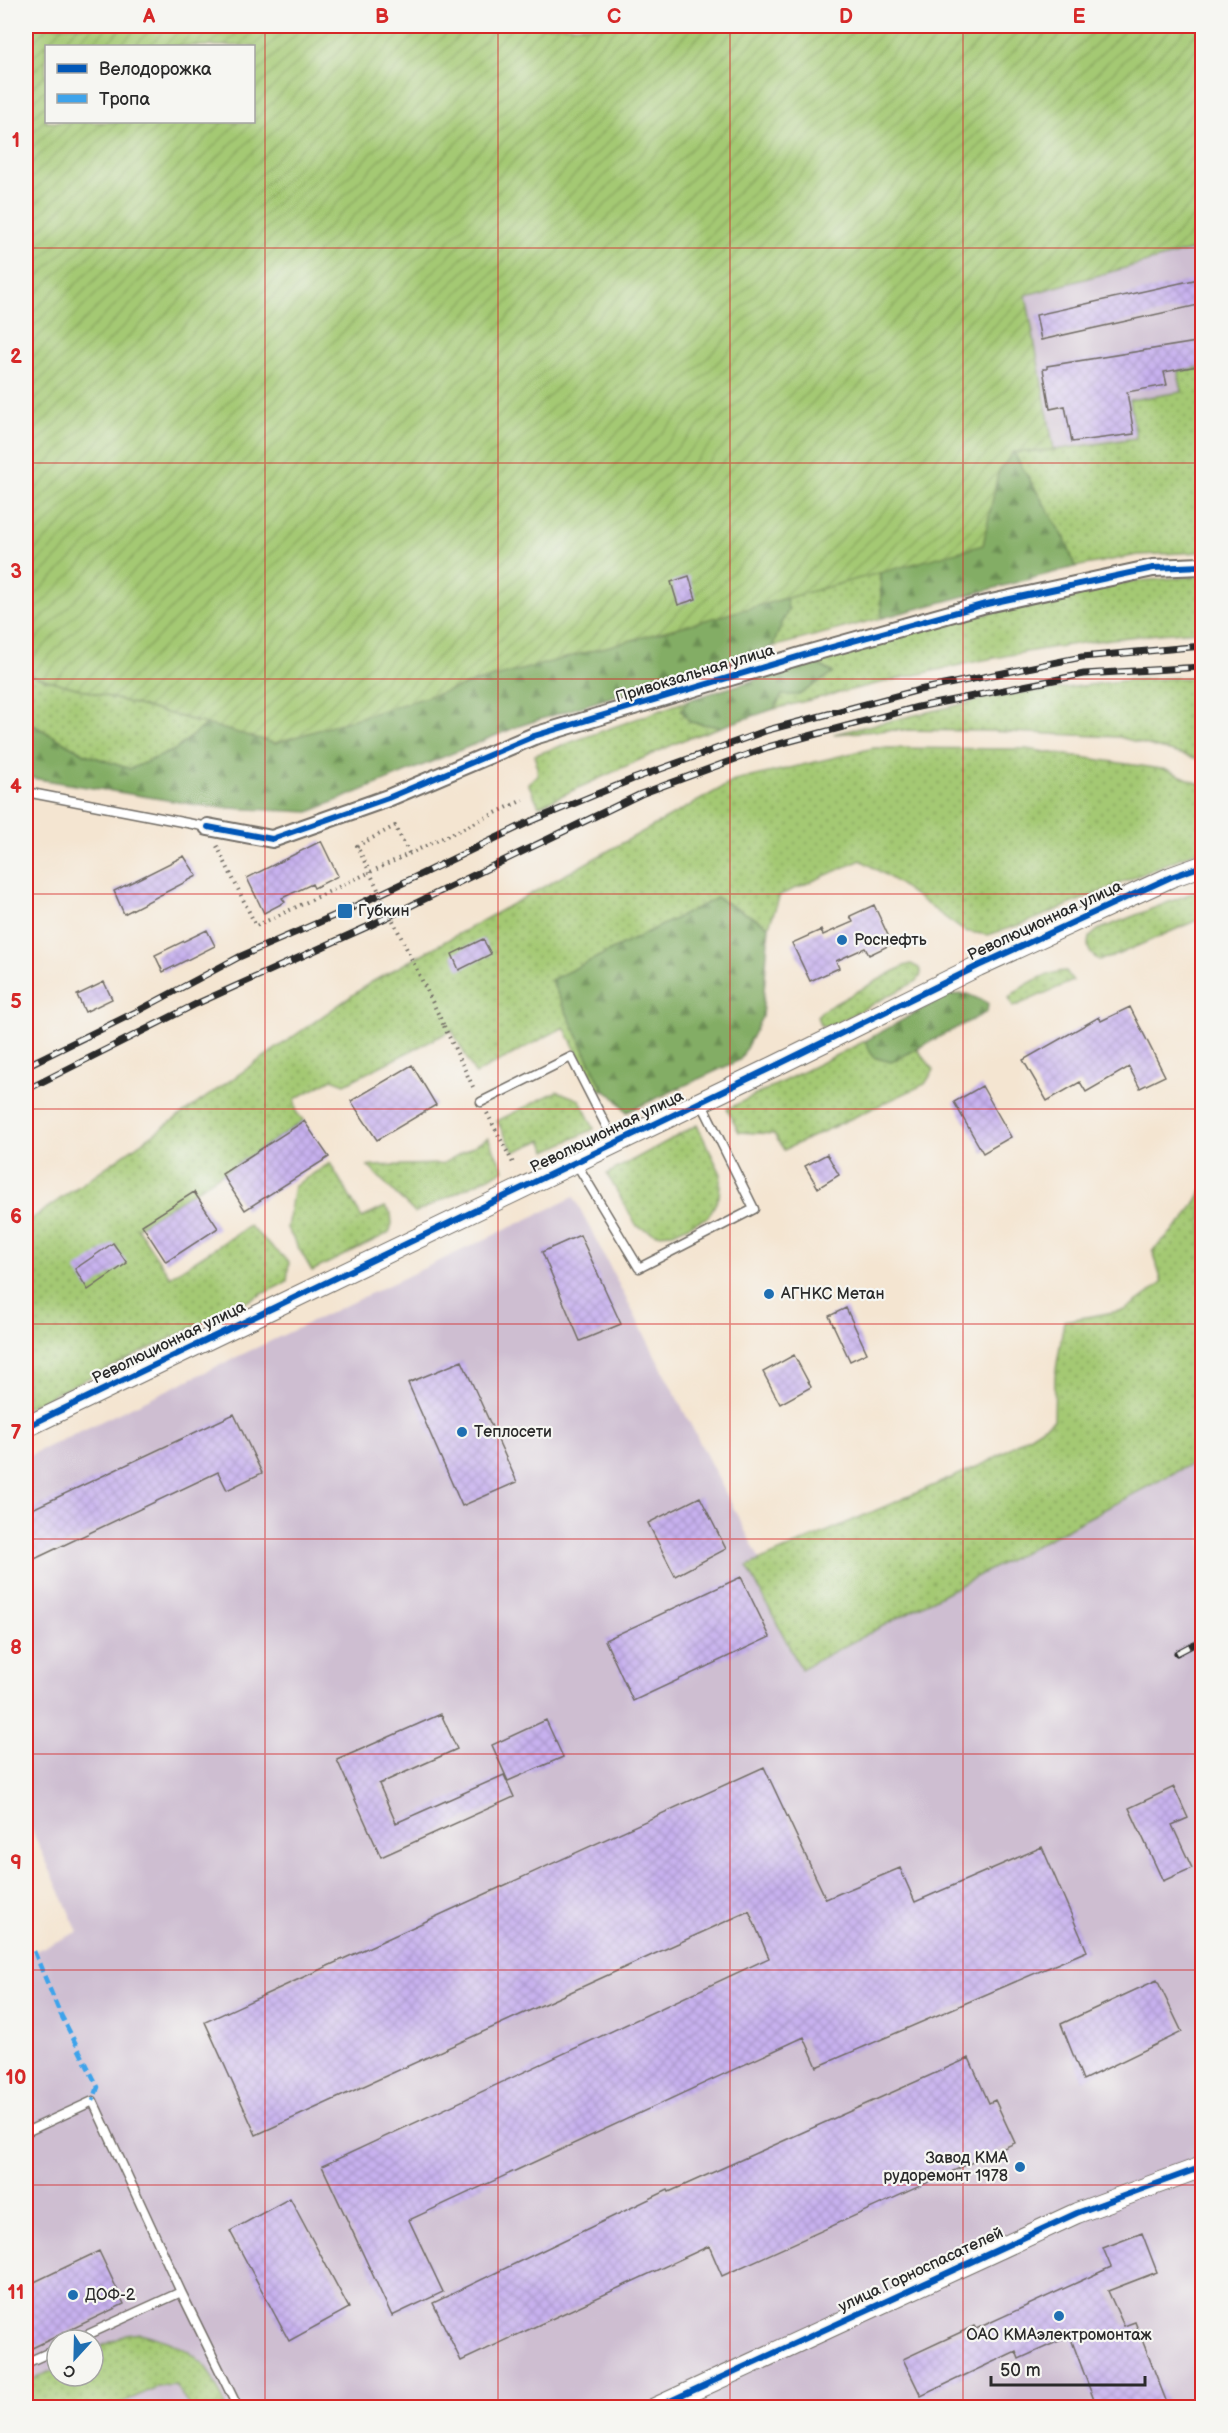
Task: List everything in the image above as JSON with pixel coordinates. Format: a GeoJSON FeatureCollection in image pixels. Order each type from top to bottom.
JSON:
{"type":"FeatureCollection","features":[{"type":"Feature","properties":{"kind":"street","name":"Привокзальная улица"},"geometry":{"type":"LineString","coordinates":[[208,827],[272,838],[388,798],[534,736],[807,654],[982,605],[1153,568],[1203,566]]}},
{"type":"Feature","properties":{"kind":"street","name":"Революционная улица"},"geometry":{"type":"LineString","coordinates":[[26,1427],[615,1144],[978,966],[1171,877],[1203,866]]}},
{"type":"Feature","properties":{"kind":"street","name":"улица Горноспасателей"},"geometry":{"type":"LineString","coordinates":[[655,2408],[1077,2213],[1203,2167]]}},
{"type":"Feature","properties":{"kind":"lane"},"geometry":{"type":"LineString","coordinates":[[26,792],[208,827]]}},
{"type":"Feature","properties":{"kind":"lane"},"geometry":{"type":"LineString","coordinates":[[481,1102],[571,1057],[615,1144]]}},
{"type":"Feature","properties":{"kind":"lane"},"geometry":{"type":"LineString","coordinates":[[576,1162],[639,1268],[754,1209],[701,1102]]}},
{"type":"Feature","properties":{"kind":"lane"},"geometry":{"type":"LineString","coordinates":[[26,2132],[93,2101],[181,2292],[238,2408]]}},
{"type":"Feature","properties":{"kind":"lane"},"geometry":{"type":"LineString","coordinates":[[102,2328],[181,2292]]}},
{"type":"Feature","properties":{"kind":"lane"},"geometry":{"type":"LineString","coordinates":[[26,2363],[45,2354]]}},
{"type":"Feature","properties":{"kind":"path"},"geometry":{"type":"LineString","coordinates":[[208,827],[256,926],[523,800]]}},
{"type":"Feature","properties":{"kind":"path"},"geometry":{"type":"LineString","coordinates":[[409,853],[395,826],[357,846],[444,1026]]}},
{"type":"Feature","properties":{"kind":"shaded area"},"geometry":{"type":"Polygon","coordinates":[[[1202,247],[1202,367],[1178,371],[1182,392],[1136,438],[1054,450],[1026,295],[1202,247]]]}},
{"type":"Feature","properties":{"kind":"shaded area"},"geometry":{"type":"Polygon","coordinates":[[[574,1197],[800,1638],[1202,1434],[1202,2407],[26,2407],[26,1955],[78,1932],[26,1817],[26,1457],[574,1197]]]}},
{"type":"Feature","properties":{"kind":"green space"},"geometry":{"type":"Polygon","coordinates":[[[26,26],[1202,26],[1202,247],[1026,295],[1054,450],[1013,452],[998,473],[983,545],[476,682],[275,743],[26,674],[26,26]]]}},
{"type":"Feature","properties":{"kind":"green space"},"geometry":{"type":"Polygon","coordinates":[[[1202,367],[1202,552],[1138,555],[1075,567],[1066,541],[1013,452],[1054,450],[1136,438],[1130,400],[1182,392],[1178,371],[1202,367]]]}},
{"type":"Feature","properties":{"kind":"green space"},"geometry":{"type":"Polygon","coordinates":[[[1013,452],[1066,541],[1075,567],[882,618],[880,572],[983,545],[998,473],[1013,452]]]}},
{"type":"Feature","properties":{"kind":"green space"},"geometry":{"type":"Polygon","coordinates":[[[880,572],[882,618],[772,647],[788,610],[786,598],[880,572]]]}},
{"type":"Feature","properties":{"kind":"green space"},"geometry":{"type":"Polygon","coordinates":[[[1202,576],[1202,631],[1094,641],[1040,650],[933,671],[774,709],[782,695],[832,672],[814,662],[891,637],[1113,583],[1202,576]]]}},
{"type":"Feature","properties":{"kind":"green space"},"geometry":{"type":"Polygon","coordinates":[[[786,598],[788,610],[772,647],[519,726],[309,812],[210,807],[26,777],[26,721],[85,754],[130,769],[175,750],[206,724],[275,743],[476,682],[786,598]]]}},
{"type":"Feature","properties":{"kind":"green space"},"geometry":{"type":"Polygon","coordinates":[[[814,662],[833,673],[799,695],[782,695],[774,709],[721,727],[690,722],[681,710],[689,700],[814,662]]]}},
{"type":"Feature","properties":{"kind":"green space"},"geometry":{"type":"Polygon","coordinates":[[[26,674],[206,724],[175,750],[130,769],[85,754],[26,721],[26,674]]]}},
{"type":"Feature","properties":{"kind":"green space"},"geometry":{"type":"Polygon","coordinates":[[[1202,677],[1202,760],[1119,737],[988,731],[891,730],[833,734],[993,697],[1129,680],[1202,677]]]}},
{"type":"Feature","properties":{"kind":"green space"},"geometry":{"type":"Polygon","coordinates":[[[689,700],[681,710],[690,722],[721,727],[683,740],[539,806],[528,783],[538,775],[535,755],[689,700]]]}},
{"type":"Feature","properties":{"kind":"green space"},"geometry":{"type":"Polygon","coordinates":[[[874,748],[1026,749],[1168,770],[1202,785],[1202,849],[1028,922],[988,935],[964,931],[892,879],[861,860],[780,895],[769,926],[717,898],[551,980],[604,1091],[595,1088],[564,1027],[475,1074],[452,1030],[345,1084],[332,1079],[295,1099],[296,1112],[304,1121],[137,1228],[170,1277],[249,1226],[289,1262],[287,1282],[26,1408],[26,1223],[370,983],[734,781],[874,748]]]}},
{"type":"Feature","properties":{"kind":"green space"},"geometry":{"type":"Polygon","coordinates":[[[1202,889],[1202,918],[1112,957],[1099,960],[1090,951],[1089,938],[1098,930],[1202,889]]]}},
{"type":"Feature","properties":{"kind":"green space"},"geometry":{"type":"Polygon","coordinates":[[[717,898],[769,926],[762,1017],[740,1060],[627,1112],[612,1095],[604,1091],[551,980],[717,898]]]}},
{"type":"Feature","properties":{"kind":"green space"},"geometry":{"type":"Polygon","coordinates":[[[911,964],[919,968],[921,974],[917,981],[829,1027],[820,1025],[817,1016],[823,1010],[911,964]]]}},
{"type":"Feature","properties":{"kind":"green space"},"geometry":{"type":"Polygon","coordinates":[[[1066,971],[1073,981],[1013,1007],[1009,998],[1020,988],[1043,977],[1066,971]]]}},
{"type":"Feature","properties":{"kind":"green space"},"geometry":{"type":"Polygon","coordinates":[[[967,994],[988,1003],[987,1012],[891,1062],[873,1057],[865,1041],[947,995],[967,994]]]}},
{"type":"Feature","properties":{"kind":"green space"},"geometry":{"type":"Polygon","coordinates":[[[865,1041],[873,1057],[891,1062],[917,1049],[934,1070],[925,1084],[784,1150],[774,1134],[739,1132],[727,1109],[865,1041]]]}},
{"type":"Feature","properties":{"kind":"green space"},"geometry":{"type":"Polygon","coordinates":[[[557,1091],[580,1100],[594,1129],[547,1151],[542,1140],[514,1152],[497,1121],[557,1091]]]}},
{"type":"Feature","properties":{"kind":"green space"},"geometry":{"type":"Polygon","coordinates":[[[697,1125],[721,1174],[719,1197],[708,1217],[673,1233],[656,1234],[637,1226],[607,1174],[697,1125]]]}},
{"type":"Feature","properties":{"kind":"green space"},"geometry":{"type":"Polygon","coordinates":[[[488,1138],[504,1170],[415,1213],[368,1166],[442,1164],[488,1138]]]}},
{"type":"Feature","properties":{"kind":"green space"},"geometry":{"type":"Polygon","coordinates":[[[330,1163],[362,1218],[385,1207],[391,1213],[392,1224],[389,1233],[312,1271],[287,1228],[294,1186],[330,1163]]]}},
{"type":"Feature","properties":{"kind":"green space"},"geometry":{"type":"Polygon","coordinates":[[[1202,1191],[1202,1458],[801,1669],[747,1566],[988,1462],[1054,1420],[1055,1376],[1064,1321],[1125,1310],[1162,1283],[1153,1250],[1185,1219],[1202,1191]]]}},
{"type":"Feature","properties":{"kind":"green space"},"geometry":{"type":"Polygon","coordinates":[[[140,2333],[167,2341],[193,2355],[210,2373],[226,2407],[190,2407],[175,2385],[157,2387],[113,2407],[26,2407],[26,2383],[45,2374],[45,2388],[105,2388],[105,2345],[126,2335],[140,2333]]]}},
{"type":"Feature","properties":{"kind":"building"},"geometry":{"type":"Polygon","coordinates":[[[1203,278],[1203,304],[1041,340],[1036,315],[1203,278]]]}},
{"type":"Feature","properties":{"kind":"building"},"geometry":{"type":"Polygon","coordinates":[[[1203,341],[1203,365],[1164,372],[1167,385],[1127,392],[1134,434],[1072,442],[1065,406],[1050,409],[1043,369],[1047,369],[1047,366],[1203,341]]]}},
{"type":"Feature","properties":{"kind":"building"},"geometry":{"type":"Polygon","coordinates":[[[689,576],[696,599],[678,605],[671,582],[689,576]]]}},
{"type":"Feature","properties":{"kind":"building"},"geometry":{"type":"Polygon","coordinates":[[[321,841],[338,876],[314,888],[312,884],[282,898],[285,902],[264,913],[247,878],[321,841]]]}},
{"type":"Feature","properties":{"kind":"building"},"geometry":{"type":"Polygon","coordinates":[[[184,856],[197,876],[124,914],[114,891],[184,856]]]}},
{"type":"Feature","properties":{"kind":"building"},"geometry":{"type":"Polygon","coordinates":[[[874,905],[892,944],[869,955],[865,948],[836,961],[839,968],[810,981],[792,943],[821,930],[823,935],[853,922],[850,916],[874,905]]]}},
{"type":"Feature","properties":{"kind":"building"},"geometry":{"type":"Polygon","coordinates":[[[207,930],[215,946],[163,972],[155,955],[207,930]]]}},
{"type":"Feature","properties":{"kind":"building"},"geometry":{"type":"Polygon","coordinates":[[[483,939],[491,954],[459,970],[452,954],[483,939]]]}},
{"type":"Feature","properties":{"kind":"building"},"geometry":{"type":"Polygon","coordinates":[[[104,982],[112,999],[85,1012],[77,995],[104,982]]]}},
{"type":"Feature","properties":{"kind":"building"},"geometry":{"type":"Polygon","coordinates":[[[1130,1007],[1165,1076],[1140,1088],[1129,1067],[1086,1092],[1080,1082],[1047,1101],[1023,1060],[1099,1017],[1101,1021],[1130,1007]]]}},
{"type":"Feature","properties":{"kind":"building"},"geometry":{"type":"Polygon","coordinates":[[[412,1065],[436,1105],[377,1140],[351,1101],[412,1065]]]}},
{"type":"Feature","properties":{"kind":"building"},"geometry":{"type":"Polygon","coordinates":[[[982,1086],[1011,1137],[983,1153],[954,1102],[982,1086]]]}},
{"type":"Feature","properties":{"kind":"building"},"geometry":{"type":"Polygon","coordinates":[[[304,1121],[329,1157],[245,1210],[222,1174],[304,1121]]]}},
{"type":"Feature","properties":{"kind":"building"},"geometry":{"type":"Polygon","coordinates":[[[827,1154],[839,1175],[818,1188],[805,1166],[827,1154]]]}},
{"type":"Feature","properties":{"kind":"building"},"geometry":{"type":"Polygon","coordinates":[[[194,1192],[218,1228],[166,1262],[142,1225],[194,1192]]]}},
{"type":"Feature","properties":{"kind":"building"},"geometry":{"type":"Polygon","coordinates":[[[580,1235],[621,1324],[580,1341],[542,1252],[580,1235]]]}},
{"type":"Feature","properties":{"kind":"building"},"geometry":{"type":"Polygon","coordinates":[[[113,1243],[127,1263],[88,1290],[75,1269],[113,1243]]]}},
{"type":"Feature","properties":{"kind":"building"},"geometry":{"type":"Polygon","coordinates":[[[846,1308],[867,1353],[850,1361],[829,1316],[846,1308]]]}},
{"type":"Feature","properties":{"kind":"building"},"geometry":{"type":"Polygon","coordinates":[[[794,1355],[811,1387],[780,1404],[763,1372],[794,1355]]]}},
{"type":"Feature","properties":{"kind":"building","name":"Теплосети"},"geometry":{"type":"Polygon","coordinates":[[[462,1361],[517,1482],[462,1506],[408,1383],[462,1361]]]}},
{"type":"Feature","properties":{"kind":"building"},"geometry":{"type":"Polygon","coordinates":[[[234,1414],[262,1473],[227,1490],[218,1472],[26,1563],[26,1512],[234,1414]]]}},
{"type":"Feature","properties":{"kind":"building"},"geometry":{"type":"Polygon","coordinates":[[[700,1497],[726,1549],[675,1576],[648,1523],[700,1497]]]}},
{"type":"Feature","properties":{"kind":"building"},"geometry":{"type":"Polygon","coordinates":[[[741,1577],[770,1637],[633,1701],[605,1640],[741,1577]]]}},
{"type":"Feature","properties":{"kind":"building"},"geometry":{"type":"Polygon","coordinates":[[[441,1714],[457,1749],[379,1784],[396,1823],[504,1775],[514,1797],[381,1857],[337,1760],[441,1714]]]}},
{"type":"Feature","properties":{"kind":"building"},"geometry":{"type":"Polygon","coordinates":[[[546,1720],[563,1757],[508,1781],[492,1745],[546,1720]]]}},
{"type":"Feature","properties":{"kind":"building"},"geometry":{"type":"Polygon","coordinates":[[[764,1767],[826,1899],[900,1868],[915,1902],[1042,1847],[1087,1951],[817,2067],[804,2037],[409,2220],[443,2292],[392,2316],[322,2166],[769,1958],[749,1911],[256,2135],[205,2022],[764,1767]]]}},
{"type":"Feature","properties":{"kind":"building"},"geometry":{"type":"Polygon","coordinates":[[[1174,1787],[1188,1818],[1172,1825],[1192,1868],[1163,1881],[1129,1808],[1174,1787]]]}},
{"type":"Feature","properties":{"kind":"building"},"geometry":{"type":"Polygon","coordinates":[[[1157,1980],[1182,2032],[1083,2080],[1061,2024],[1157,1980]]]}},
{"type":"Feature","properties":{"kind":"building"},"geometry":{"type":"Polygon","coordinates":[[[969,2058],[989,2103],[995,2100],[1015,2143],[722,2276],[709,2246],[461,2361],[433,2303],[668,2190],[669,2192],[969,2058]]]}},
{"type":"Feature","properties":{"kind":"building"},"geometry":{"type":"Polygon","coordinates":[[[290,2198],[349,2308],[289,2341],[230,2231],[290,2198]]]}},
{"type":"Feature","properties":{"kind":"building"},"geometry":{"type":"Polygon","coordinates":[[[1142,2233],[1157,2272],[1108,2291],[1124,2326],[1135,2322],[1169,2408],[1097,2408],[1070,2336],[1019,2359],[1016,2351],[921,2396],[903,2359],[974,2326],[976,2329],[1111,2267],[1103,2248],[1142,2233]]]}},
{"type":"Feature","properties":{"kind":"building","name":"ДОФ-2"},"geometry":{"type":"Polygon","coordinates":[[[99,2251],[124,2304],[74,2328],[45,2328],[45,2342],[26,2351],[26,2286],[99,2251]]]}},
{"type":"Feature","properties":{"kind":"railway"},"geometry":{"type":"LineString","coordinates":[[26,1066],[136,1012],[239,957],[345,911],[527,823],[633,779],[768,730],[919,690],[1082,657],[1202,646]]}},
{"type":"Feature","properties":{"kind":"railway"},"geometry":{"type":"LineString","coordinates":[[26,1090],[196,1004],[369,926],[641,794],[768,747],[918,707],[1084,674],[1202,667]]}},
{"type":"Feature","properties":{"kind":"railway"},"geometry":{"type":"LineString","coordinates":[[1177,1653],[1202,1640]]}},
{"type":"Feature","properties":{"kind":"marked path"},"geometry":{"type":"LineString","coordinates":[[34,1951],[59,2011],[98,2087],[93,2101]]}},
{"type":"Feature","properties":{"kind":"cycle path"},"geometry":{"type":"LineString","coordinates":[[208,827],[272,839],[388,798],[534,736],[807,654],[982,605],[1153,568],[1202,566]]}},
{"type":"Feature","properties":{"kind":"cycle path"},"geometry":{"type":"LineString","coordinates":[[26,1427],[978,966],[1171,877],[1202,866]]}},
{"type":"Feature","properties":{"kind":"cycle path"},"geometry":{"type":"LineString","coordinates":[[655,2408],[1077,2213],[1202,2167]]}},
{"type":"Feature","properties":{"kind":"place","name":"Губкин"},"geometry":{"type":"Point","coordinates":[345,911]}},
{"type":"Feature","properties":{"kind":"place","name":"Роснефть"},"geometry":{"type":"Point","coordinates":[842,940]}},
{"type":"Feature","properties":{"kind":"place","name":"АГНКС Метан"},"geometry":{"type":"Point","coordinates":[769,1294]}},
{"type":"Feature","properties":{"kind":"place","name":"Теплосети"},"geometry":{"type":"Point","coordinates":[462,1432]}},
{"type":"Feature","properties":{"kind":"place","name":"Завод КМА рудоремонт 1978"},"geometry":{"type":"Point","coordinates":[1020,2167]}},
{"type":"Feature","properties":{"kind":"place","name":"ДОФ-2"},"geometry":{"type":"Point","coordinates":[73,2295]}},
{"type":"Feature","properties":{"kind":"place","name":"ОАО КМАэлектромонтаж"},"geometry":{"type":"Point","coordinates":[1059,2316]}}]}
